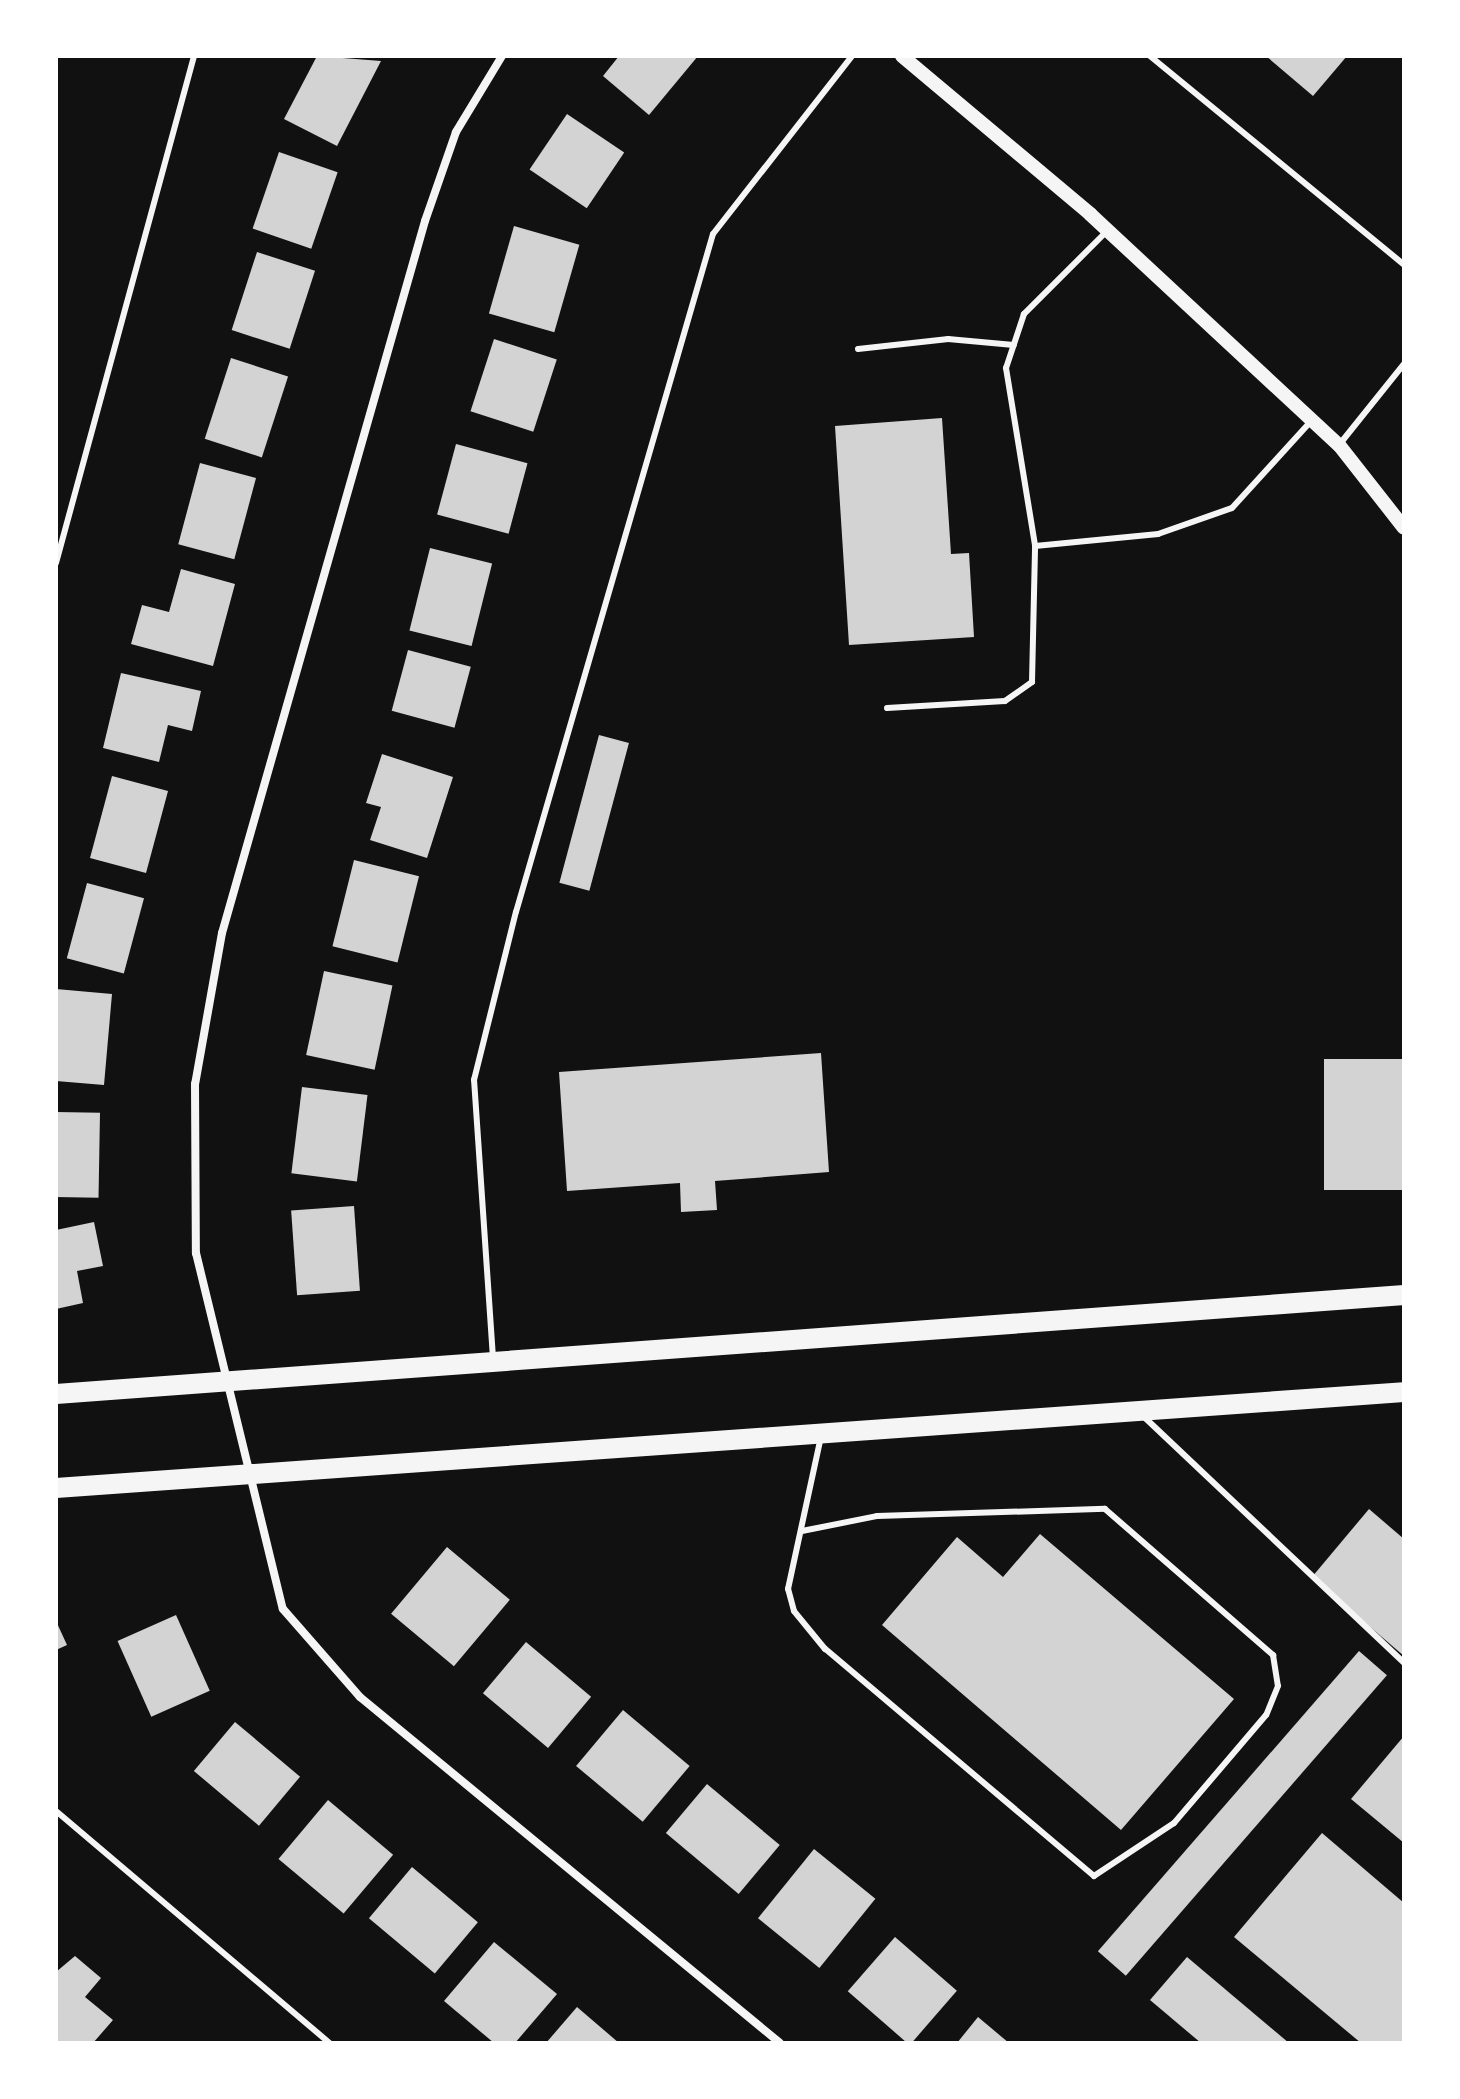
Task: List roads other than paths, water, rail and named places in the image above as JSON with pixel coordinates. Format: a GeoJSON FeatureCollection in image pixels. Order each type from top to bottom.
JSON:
{"type":"FeatureCollection","features":[{"type":"Feature","properties":{"kind":"main road"},"geometry":{"type":"LineString","coordinates":[[56,1394],[1404,1295]]}},
{"type":"Feature","properties":{"kind":"main road"},"geometry":{"type":"LineString","coordinates":[[56,1488],[1404,1392]]}},
{"type":"Feature","properties":{"kind":"street"},"geometry":{"type":"LineString","coordinates":[[502,56],[456,132],[425,221],[222,933],[195,1084],[196,1253],[222,1382],[283,1609],[327,1662],[780,2043]]}},
{"type":"Feature","properties":{"kind":"street"},"geometry":{"type":"LineString","coordinates":[[902,56],[1108,230],[1339,445],[1404,528]]}},
{"type":"Feature","properties":{"kind":"lane"},"geometry":{"type":"LineString","coordinates":[[56,563],[194,56]]}},
{"type":"Feature","properties":{"kind":"lane"},"geometry":{"type":"LineString","coordinates":[[493,1362],[474,1080],[516,912],[713,234],[852,56]]}},
{"type":"Feature","properties":{"kind":"lane"},"geometry":{"type":"LineString","coordinates":[[1150,56],[1404,265]]}},
{"type":"Feature","properties":{"kind":"lane"},"geometry":{"type":"LineString","coordinates":[[887,708],[1005,701],[1032,682],[1035,546],[1006,368],[1024,314],[1108,230]]}},
{"type":"Feature","properties":{"kind":"lane"},"geometry":{"type":"LineString","coordinates":[[858,349],[948,339],[1014,345]]}},
{"type":"Feature","properties":{"kind":"lane"},"geometry":{"type":"LineString","coordinates":[[1339,445],[1404,364]]}},
{"type":"Feature","properties":{"kind":"lane"},"geometry":{"type":"LineString","coordinates":[[1035,546],[1158,534],[1232,508],[1312,420]]}},
{"type":"Feature","properties":{"kind":"lane"},"geometry":{"type":"LineString","coordinates":[[1138,1411],[1404,1663]]}},
{"type":"Feature","properties":{"kind":"lane"},"geometry":{"type":"LineString","coordinates":[[802,1531],[877,1516],[1105,1509],[1273,1655],[1278,1686],[1266,1715],[1174,1823],[1094,1876],[825,1649],[794,1611],[788,1589],[822,1433]]}},
{"type":"Feature","properties":{"kind":"lane"},"geometry":{"type":"LineString","coordinates":[[56,1811],[330,2043]]}}]}
